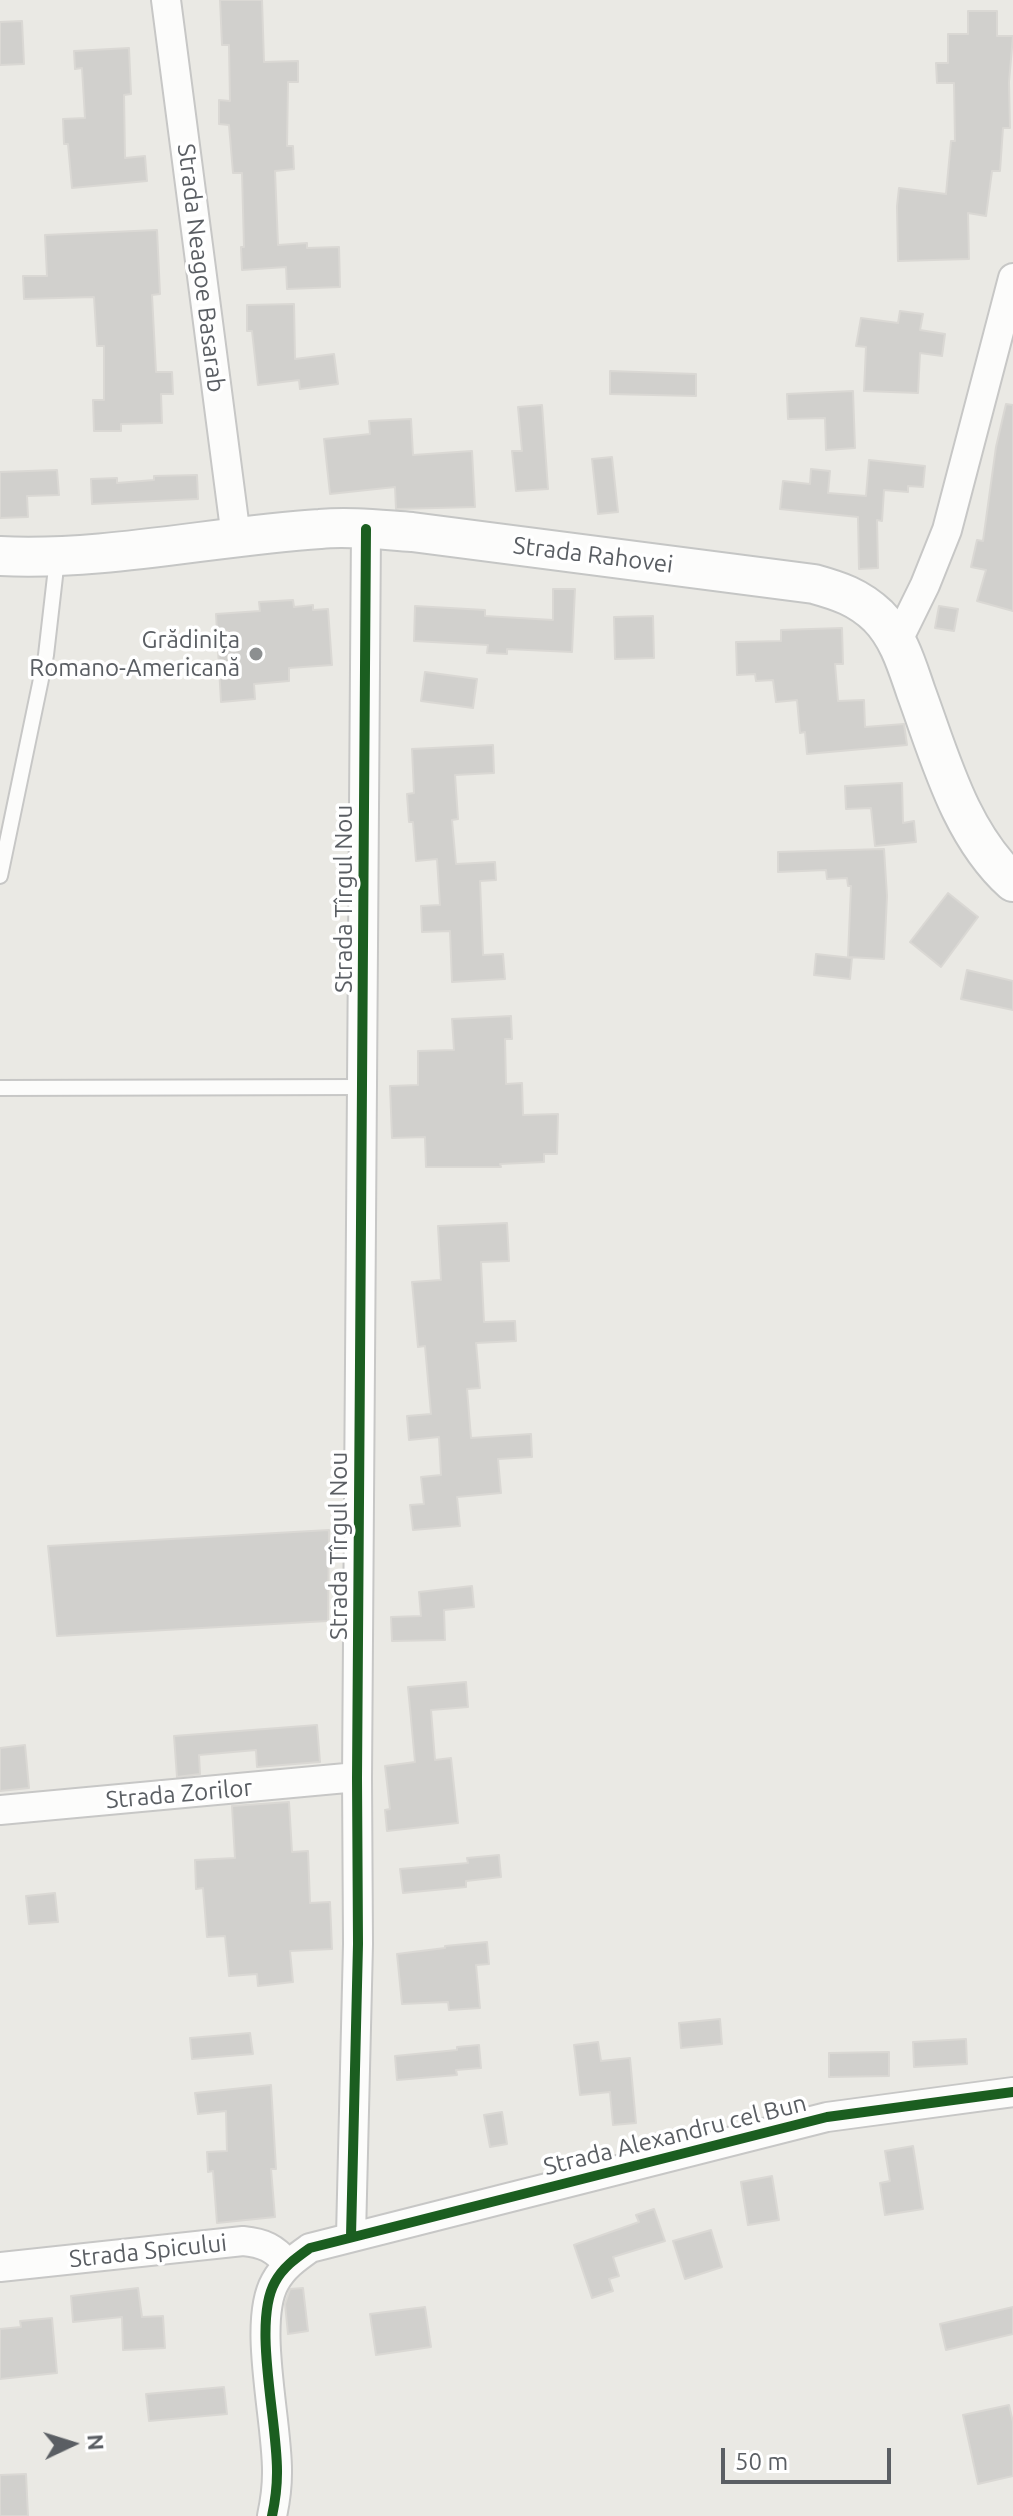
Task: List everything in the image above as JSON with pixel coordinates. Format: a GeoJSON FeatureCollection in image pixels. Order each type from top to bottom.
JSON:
{"type":"FeatureCollection","features":[{"type":"Feature","properties":{"kind":"main road","name":"Strada Rahovei"},"geometry":{"type":"LineString","coordinates":[[0,556],[137,550],[323,528],[366,529],[412,532],[814,584],[851,595],[879,617],[897,642],[953,791],[983,847],[1013,882]]}},
{"type":"Feature","properties":{"kind":"street","name":"Strada Neagoe Basarab"},"geometry":{"type":"LineString","coordinates":[[166,0],[236,537]]}},
{"type":"Feature","properties":{"kind":"street"},"geometry":{"type":"LineString","coordinates":[[897,642],[947,530],[1013,278]]}},
{"type":"Feature","properties":{"kind":"street","name":"Strada Tîrgul Nou"},"geometry":{"type":"LineString","coordinates":[[351,2236],[358,1944],[366,529]]}},
{"type":"Feature","properties":{"kind":"street","name":"Strada Zorilor"},"geometry":{"type":"LineString","coordinates":[[0,1810],[357,1777]]}},
{"type":"Feature","properties":{"kind":"street","name":"Strada Alexandru cel Bun"},"geometry":{"type":"LineString","coordinates":[[351,2236],[827,2117],[1013,2092]]}},
{"type":"Feature","properties":{"kind":"street"},"geometry":{"type":"LineString","coordinates":[[272,2516],[277,2473],[266,2335],[267,2303],[274,2282],[288,2264],[310,2248],[351,2236]]}},
{"type":"Feature","properties":{"kind":"street","name":"Strada Spicului"},"geometry":{"type":"LineString","coordinates":[[0,2267],[243,2241],[264,2243],[288,2264]]}},
{"type":"Feature","properties":{"kind":"lane"},"geometry":{"type":"LineString","coordinates":[[0,876],[46,655],[57,555]]}},
{"type":"Feature","properties":{"kind":"lane"},"geometry":{"type":"LineString","coordinates":[[0,1088],[362,1087]]}},
{"type":"Feature","properties":{"kind":"building"},"geometry":{"type":"Polygon","coordinates":[[[220,0],[262,0],[264,62],[298,61],[298,82],[288,82],[287,146],[293,146],[294,169],[275,171],[278,245],[307,243],[307,248],[339,247],[340,287],[287,289],[286,267],[242,270],[242,173],[233,173],[229,125],[219,124],[219,100],[230,101],[229,45],[222,45],[220,0]]]}},
{"type":"Feature","properties":{"kind":"building"},"geometry":{"type":"Polygon","coordinates":[[[968,11],[997,11],[997,36],[1013,36],[1009,82],[1010,128],[1003,128],[1000,171],[992,171],[986,216],[968,213],[969,259],[898,261],[899,188],[946,194],[951,141],[955,141],[954,83],[937,83],[936,63],[948,63],[948,34],[968,34],[968,11]]]}},
{"type":"Feature","properties":{"kind":"building"},"geometry":{"type":"Polygon","coordinates":[[[22,21],[24,64],[0,65],[0,22],[22,21]]]}},
{"type":"Feature","properties":{"kind":"building"},"geometry":{"type":"Polygon","coordinates":[[[129,48],[131,94],[124,95],[125,158],[145,156],[147,181],[72,188],[63,119],[85,118],[82,68],[75,69],[74,51],[129,48]]]}},
{"type":"Feature","properties":{"kind":"building"},"geometry":{"type":"Polygon","coordinates":[[[157,230],[160,294],[152,295],[156,372],[172,372],[173,394],[161,394],[162,423],[121,424],[121,431],[94,431],[93,400],[104,400],[104,346],[97,346],[94,297],[24,299],[23,276],[47,276],[45,235],[157,230]]]}},
{"type":"Feature","properties":{"kind":"building"},"geometry":{"type":"Polygon","coordinates":[[[294,304],[295,359],[334,354],[338,384],[300,389],[299,380],[258,385],[252,331],[247,331],[247,305],[294,304]]]}},
{"type":"Feature","properties":{"kind":"building"},"geometry":{"type":"Polygon","coordinates":[[[900,311],[923,314],[920,330],[945,334],[942,356],[920,353],[918,393],[864,391],[866,347],[856,346],[861,318],[898,323],[900,311]]]}},
{"type":"Feature","properties":{"kind":"building"},"geometry":{"type":"Polygon","coordinates":[[[610,371],[696,374],[696,396],[610,394],[610,371]]]}},
{"type":"Feature","properties":{"kind":"building"},"geometry":{"type":"Polygon","coordinates":[[[853,391],[855,448],[826,450],[825,418],[788,419],[787,394],[853,391]]]}},
{"type":"Feature","properties":{"kind":"building"},"geometry":{"type":"Polygon","coordinates":[[[1006,404],[1013,405],[1013,611],[977,601],[986,570],[971,567],[977,540],[983,541],[996,447],[1006,404]]]}},
{"type":"Feature","properties":{"kind":"building"},"geometry":{"type":"Polygon","coordinates":[[[542,405],[548,489],[516,491],[512,451],[522,451],[518,407],[542,405]]]}},
{"type":"Feature","properties":{"kind":"building"},"geometry":{"type":"Polygon","coordinates":[[[411,419],[413,455],[472,451],[475,507],[396,509],[395,487],[330,494],[324,439],[370,434],[369,421],[411,419]]]}},
{"type":"Feature","properties":{"kind":"building"},"geometry":{"type":"Polygon","coordinates":[[[612,457],[618,512],[598,514],[592,459],[612,457]]]}},
{"type":"Feature","properties":{"kind":"building"},"geometry":{"type":"Polygon","coordinates":[[[869,460],[925,466],[923,487],[908,486],[908,492],[884,490],[882,521],[877,520],[878,568],[859,569],[858,517],[780,509],[783,481],[810,484],[811,469],[830,471],[828,493],[866,496],[869,460]]]}},
{"type":"Feature","properties":{"kind":"building"},"geometry":{"type":"Polygon","coordinates":[[[57,470],[59,495],[27,496],[28,517],[0,518],[0,472],[57,470]]]}},
{"type":"Feature","properties":{"kind":"building"},"geometry":{"type":"Polygon","coordinates":[[[197,475],[198,499],[92,504],[91,479],[117,478],[117,483],[154,480],[154,476],[197,475]]]}},
{"type":"Feature","properties":{"kind":"building"},"geometry":{"type":"Polygon","coordinates":[[[553,589],[575,589],[572,652],[507,649],[507,654],[487,653],[488,645],[414,641],[415,606],[485,610],[485,616],[553,620],[553,589]]]}},
{"type":"Feature","properties":{"kind":"building","name":"Grădinița Romano-Americană"},"geometry":{"type":"Polygon","coordinates":[[[293,600],[294,607],[313,605],[313,610],[328,609],[332,665],[289,668],[289,681],[254,684],[255,699],[221,702],[216,614],[260,611],[259,602],[293,600]]]}},
{"type":"Feature","properties":{"kind":"building"},"geometry":{"type":"Polygon","coordinates":[[[939,606],[958,609],[954,631],[935,628],[939,606]]]}},
{"type":"Feature","properties":{"kind":"building"},"geometry":{"type":"Polygon","coordinates":[[[653,616],[654,658],[615,659],[614,617],[653,616]]]}},
{"type":"Feature","properties":{"kind":"building"},"geometry":{"type":"Polygon","coordinates":[[[842,628],[843,664],[835,664],[838,701],[864,700],[865,727],[904,724],[907,745],[807,754],[805,732],[800,733],[797,700],[776,702],[773,680],[756,681],[755,674],[737,675],[736,642],[781,641],[781,630],[842,628]]]}},
{"type":"Feature","properties":{"kind":"building"},"geometry":{"type":"Polygon","coordinates":[[[425,672],[477,679],[473,708],[421,701],[425,672]]]}},
{"type":"Feature","properties":{"kind":"building"},"geometry":{"type":"Polygon","coordinates":[[[493,745],[494,773],[455,775],[458,819],[452,820],[456,864],[495,862],[496,880],[480,881],[483,955],[503,954],[505,979],[452,982],[450,931],[422,932],[421,906],[440,905],[437,859],[416,861],[413,822],[409,822],[407,794],[414,793],[412,749],[493,745]]]}},
{"type":"Feature","properties":{"kind":"building"},"geometry":{"type":"Polygon","coordinates":[[[902,783],[903,823],[914,821],[916,842],[875,846],[871,808],[846,809],[845,786],[902,783]]]}},
{"type":"Feature","properties":{"kind":"building"},"geometry":{"type":"Polygon","coordinates":[[[884,849],[887,896],[884,959],[848,957],[851,886],[848,886],[847,878],[827,879],[826,870],[778,872],[778,852],[884,849]]]}},
{"type":"Feature","properties":{"kind":"building"},"geometry":{"type":"Polygon","coordinates":[[[948,893],[978,917],[941,967],[910,942],[948,893]]]}},
{"type":"Feature","properties":{"kind":"building"},"geometry":{"type":"Polygon","coordinates":[[[816,954],[852,958],[850,979],[814,975],[816,954]]]}},
{"type":"Feature","properties":{"kind":"building"},"geometry":{"type":"Polygon","coordinates":[[[967,970],[1013,981],[1013,1010],[961,999],[967,970]]]}},
{"type":"Feature","properties":{"kind":"building"},"geometry":{"type":"Polygon","coordinates":[[[511,1016],[512,1039],[505,1039],[506,1084],[522,1083],[523,1115],[558,1114],[557,1154],[544,1154],[544,1162],[500,1164],[501,1167],[426,1167],[425,1137],[392,1138],[390,1086],[418,1085],[418,1051],[454,1050],[452,1019],[511,1016]]]}},
{"type":"Feature","properties":{"kind":"building"},"geometry":{"type":"Polygon","coordinates":[[[507,1223],[509,1261],[481,1262],[484,1322],[515,1321],[516,1341],[476,1343],[480,1388],[467,1389],[471,1438],[531,1434],[532,1457],[498,1459],[501,1493],[457,1497],[460,1526],[413,1530],[410,1505],[424,1504],[421,1477],[441,1475],[439,1437],[409,1440],[407,1416],[431,1414],[425,1346],[418,1347],[412,1282],[441,1280],[438,1226],[507,1223]]]}},
{"type":"Feature","properties":{"kind":"building"},"geometry":{"type":"Polygon","coordinates":[[[329,1530],[328,1621],[57,1636],[48,1546],[329,1530]]]}},
{"type":"Feature","properties":{"kind":"building"},"geometry":{"type":"Polygon","coordinates":[[[472,1586],[474,1607],[444,1610],[445,1640],[392,1641],[391,1617],[421,1616],[419,1592],[472,1586]]]}},
{"type":"Feature","properties":{"kind":"building"},"geometry":{"type":"Polygon","coordinates":[[[466,1682],[468,1707],[431,1710],[435,1760],[451,1758],[458,1823],[387,1831],[385,1810],[390,1809],[385,1766],[415,1762],[408,1687],[466,1682]]]}},
{"type":"Feature","properties":{"kind":"building"},"geometry":{"type":"Polygon","coordinates":[[[317,1725],[320,1762],[257,1767],[256,1750],[199,1755],[200,1774],[177,1777],[174,1736],[317,1725]]]}},
{"type":"Feature","properties":{"kind":"building"},"geometry":{"type":"Polygon","coordinates":[[[25,1745],[29,1788],[0,1791],[0,1748],[25,1745]]]}},
{"type":"Feature","properties":{"kind":"building"},"geometry":{"type":"Polygon","coordinates":[[[289,1802],[292,1852],[308,1851],[310,1903],[330,1902],[332,1949],[290,1951],[293,1982],[258,1986],[257,1974],[229,1976],[225,1936],[207,1937],[203,1888],[196,1889],[195,1860],[235,1858],[232,1806],[289,1802]]]}},
{"type":"Feature","properties":{"kind":"building"},"geometry":{"type":"Polygon","coordinates":[[[499,1855],[501,1877],[466,1881],[466,1887],[403,1893],[400,1869],[468,1863],[467,1858],[499,1855]]]}},
{"type":"Feature","properties":{"kind":"building"},"geometry":{"type":"Polygon","coordinates":[[[55,1893],[58,1922],[29,1924],[26,1896],[55,1893]]]}},
{"type":"Feature","properties":{"kind":"building"},"geometry":{"type":"Polygon","coordinates":[[[487,1942],[489,1964],[476,1965],[480,2008],[449,2010],[448,2002],[402,2004],[397,1954],[487,1942]]]}},
{"type":"Feature","properties":{"kind":"building"},"geometry":{"type":"Polygon","coordinates":[[[720,2019],[722,2044],[681,2048],[679,2023],[720,2019]]]}},
{"type":"Feature","properties":{"kind":"building"},"geometry":{"type":"Polygon","coordinates":[[[250,2033],[253,2054],[192,2059],[190,2038],[250,2033]]]}},
{"type":"Feature","properties":{"kind":"building"},"geometry":{"type":"Polygon","coordinates":[[[966,2039],[967,2064],[914,2067],[913,2042],[966,2039]]]}},
{"type":"Feature","properties":{"kind":"building"},"geometry":{"type":"Polygon","coordinates":[[[598,2042],[601,2061],[630,2058],[636,2123],[613,2125],[610,2092],[580,2095],[574,2045],[598,2042]]]}},
{"type":"Feature","properties":{"kind":"building"},"geometry":{"type":"Polygon","coordinates":[[[479,2045],[481,2068],[456,2070],[457,2075],[397,2080],[395,2056],[479,2045]]]}},
{"type":"Feature","properties":{"kind":"building"},"geometry":{"type":"Polygon","coordinates":[[[889,2052],[889,2076],[829,2077],[829,2053],[889,2052]]]}},
{"type":"Feature","properties":{"kind":"building"},"geometry":{"type":"Polygon","coordinates":[[[271,2085],[276,2169],[271,2169],[275,2217],[217,2223],[213,2171],[208,2172],[207,2152],[227,2151],[226,2111],[198,2114],[195,2093],[271,2085]]]}},
{"type":"Feature","properties":{"kind":"building"},"geometry":{"type":"Polygon","coordinates":[[[502,2112],[507,2144],[490,2147],[484,2115],[502,2112]]]}},
{"type":"Feature","properties":{"kind":"building"},"geometry":{"type":"Polygon","coordinates":[[[913,2146],[923,2209],[885,2215],[880,2183],[890,2181],[885,2151],[913,2146]]]}},
{"type":"Feature","properties":{"kind":"building"},"geometry":{"type":"Polygon","coordinates":[[[772,2176],[779,2220],[748,2225],[741,2182],[772,2176]]]}},
{"type":"Feature","properties":{"kind":"building"},"geometry":{"type":"Polygon","coordinates":[[[654,2209],[665,2241],[613,2257],[619,2276],[609,2279],[613,2291],[592,2298],[574,2245],[639,2222],[636,2215],[654,2209]]]}},
{"type":"Feature","properties":{"kind":"building"},"geometry":{"type":"Polygon","coordinates":[[[711,2230],[722,2267],[685,2279],[673,2241],[711,2230]]]}},
{"type":"Feature","properties":{"kind":"building"},"geometry":{"type":"Polygon","coordinates":[[[138,2288],[142,2317],[163,2316],[165,2348],[123,2350],[122,2317],[73,2322],[71,2296],[138,2288]]]}},
{"type":"Feature","properties":{"kind":"building"},"geometry":{"type":"Polygon","coordinates":[[[303,2288],[308,2331],[288,2334],[285,2304],[290,2289],[303,2288]]]}},
{"type":"Feature","properties":{"kind":"building"},"geometry":{"type":"Polygon","coordinates":[[[425,2307],[431,2347],[376,2355],[370,2314],[425,2307]]]}},
{"type":"Feature","properties":{"kind":"building"},"geometry":{"type":"Polygon","coordinates":[[[1013,2307],[1013,2334],[946,2350],[940,2324],[1013,2307]]]}},
{"type":"Feature","properties":{"kind":"building"},"geometry":{"type":"Polygon","coordinates":[[[52,2318],[57,2373],[0,2379],[0,2329],[21,2327],[20,2321],[52,2318]]]}},
{"type":"Feature","properties":{"kind":"building"},"geometry":{"type":"Polygon","coordinates":[[[224,2387],[227,2414],[149,2421],[146,2394],[224,2387]]]}},
{"type":"Feature","properties":{"kind":"building"},"geometry":{"type":"Polygon","coordinates":[[[1009,2405],[1013,2422],[1013,2476],[978,2484],[963,2415],[1009,2405]]]}},
{"type":"Feature","properties":{"kind":"building"},"geometry":{"type":"Polygon","coordinates":[[[26,2474],[28,2516],[0,2516],[0,2475],[26,2474]]]}},
{"type":"Feature","properties":{"kind":"cycle path"},"geometry":{"type":"LineString","coordinates":[[351,2236],[358,1944],[366,529]]}},
{"type":"Feature","properties":{"kind":"cycle path"},"geometry":{"type":"LineString","coordinates":[[272,2516],[277,2473],[266,2347],[269,2300],[282,2272],[310,2248],[827,2117],[1013,2092]]}},
{"type":"Feature","properties":{"kind":"place","name":"Grădinița Romano-Americană"},"geometry":{"type":"Point","coordinates":[256,654]}}]}
